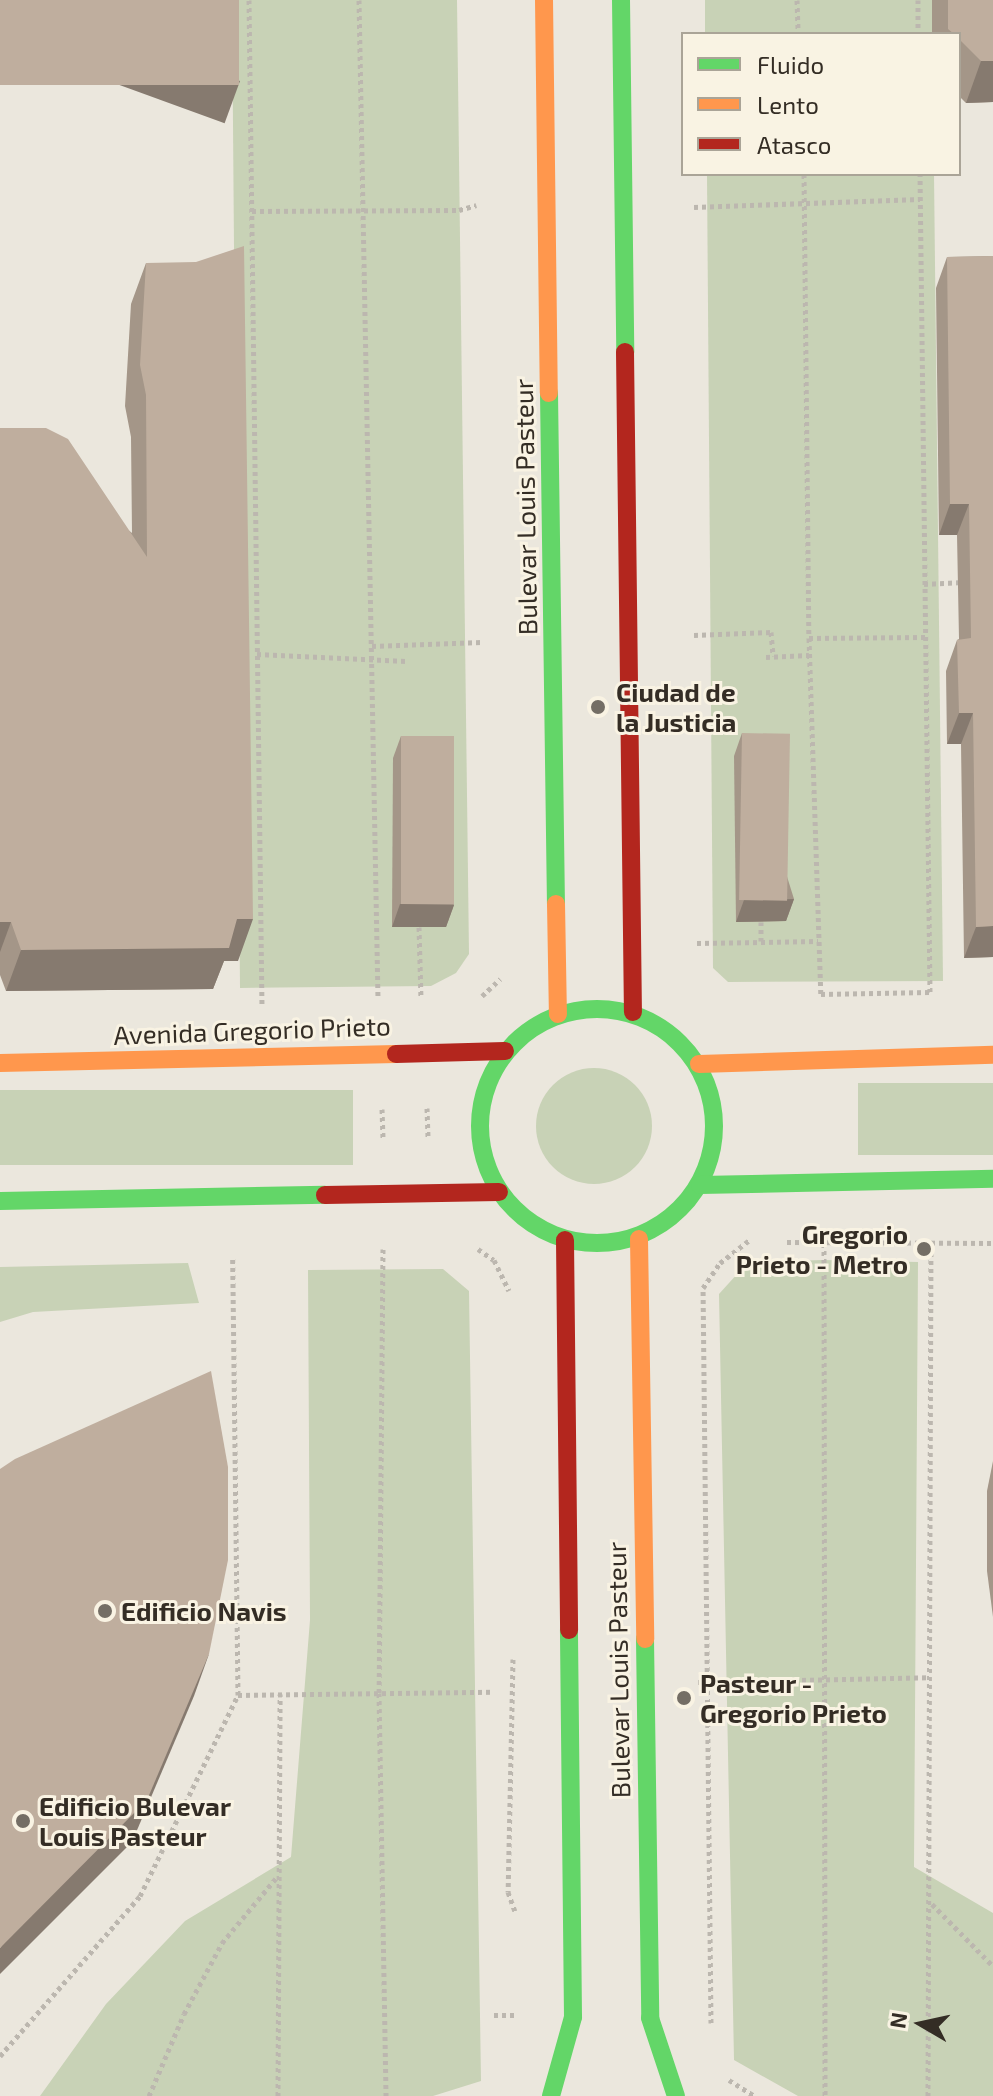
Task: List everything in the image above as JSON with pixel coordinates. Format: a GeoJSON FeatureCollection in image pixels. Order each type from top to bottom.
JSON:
{"type":"FeatureCollection","features":[{"type":"Feature","properties":{"kind":"street","name":"Bulevar Louis Pasteur"},"geometry":{"type":"LineString","coordinates":[[544,0],[558,1014]]}},
{"type":"Feature","properties":{"kind":"street"},"geometry":{"type":"LineString","coordinates":[[621,0],[633,1012]]}},
{"type":"Feature","properties":{"kind":"street"},"geometry":{"type":"LineString","coordinates":[[596,1006],[633,1012],[671,1032],[699,1064],[716,1124],[700,1185],[682,1209],[639,1239],[597,1244],[565,1240],[528,1222],[499,1192],[484,1158],[480,1121],[486,1084],[505,1051],[529,1028],[558,1014],[596,1006]]}},
{"type":"Feature","properties":{"kind":"street","name":"Avenida Gregorio Prieto"},"geometry":{"type":"LineString","coordinates":[[0,1063],[505,1051]]}},
{"type":"Feature","properties":{"kind":"street"},"geometry":{"type":"LineString","coordinates":[[699,1064],[993,1055]]}},
{"type":"Feature","properties":{"kind":"street"},"geometry":{"type":"LineString","coordinates":[[700,1185],[993,1179]]}},
{"type":"Feature","properties":{"kind":"street"},"geometry":{"type":"LineString","coordinates":[[0,1201],[499,1192]]}},
{"type":"Feature","properties":{"kind":"street","name":"Bulevar Louis Pasteur"},"geometry":{"type":"LineString","coordinates":[[639,1239],[650,2018],[676,2096]]}},
{"type":"Feature","properties":{"kind":"street","name":"Bulevar Louis Pasteur"},"geometry":{"type":"LineString","coordinates":[[551,2096],[573,2017],[565,1240]]}},
{"type":"Feature","properties":{"kind":"path"},"geometry":{"type":"LineString","coordinates":[[249,0],[262,1005]]}},
{"type":"Feature","properties":{"kind":"path"},"geometry":{"type":"LineString","coordinates":[[797,0],[798,32]]}},
{"type":"Feature","properties":{"kind":"path"},"geometry":{"type":"LineString","coordinates":[[918,0],[918,32]]}},
{"type":"Feature","properties":{"kind":"path"},"geometry":{"type":"LineString","coordinates":[[804,176],[809,655],[821,994],[930,992],[920,176]]}},
{"type":"Feature","properties":{"kind":"path"},"geometry":{"type":"LineString","coordinates":[[694,207],[921,199]]}},
{"type":"Feature","properties":{"kind":"path"},"geometry":{"type":"LineString","coordinates":[[252,211],[459,210],[476,205]]}},
{"type":"Feature","properties":{"kind":"path"},"geometry":{"type":"LineString","coordinates":[[924,584],[969,582]]}},
{"type":"Feature","properties":{"kind":"path"},"geometry":{"type":"LineString","coordinates":[[694,635],[771,632],[770,656],[809,655]]}},
{"type":"Feature","properties":{"kind":"path"},"geometry":{"type":"LineString","coordinates":[[809,638],[925,637]]}},
{"type":"Feature","properties":{"kind":"path"},"geometry":{"type":"LineString","coordinates":[[372,646],[482,642]]}},
{"type":"Feature","properties":{"kind":"path"},"geometry":{"type":"LineString","coordinates":[[257,654],[406,661]]}},
{"type":"Feature","properties":{"kind":"path"},"geometry":{"type":"LineString","coordinates":[[761,922],[761,941]]}},
{"type":"Feature","properties":{"kind":"path"},"geometry":{"type":"LineString","coordinates":[[419,927],[421,1002]]}},
{"type":"Feature","properties":{"kind":"path"},"geometry":{"type":"LineString","coordinates":[[697,943],[818,941]]}},
{"type":"Feature","properties":{"kind":"path"},"geometry":{"type":"LineString","coordinates":[[712,2031],[711,1682],[703,1288],[720,1263],[750,1240],[764,1241]]}},
{"type":"Feature","properties":{"kind":"path"},"geometry":{"type":"LineString","coordinates":[[779,1241],[993,1243]]}},
{"type":"Feature","properties":{"kind":"path"},"geometry":{"type":"LineString","coordinates":[[824,1243],[825,2096]]}},
{"type":"Feature","properties":{"kind":"path"},"geometry":{"type":"LineString","coordinates":[[928,2096],[932,1903],[929,1677],[931,1244]]}},
{"type":"Feature","properties":{"kind":"path"},"geometry":{"type":"LineString","coordinates":[[0,2056],[140,1896],[238,1695],[233,1256]]}},
{"type":"Feature","properties":{"kind":"path"},"geometry":{"type":"LineString","coordinates":[[644,1683],[929,1677]]}},
{"type":"Feature","properties":{"kind":"path"},"geometry":{"type":"LineString","coordinates":[[238,1695],[494,1692]]}},
{"type":"Feature","properties":{"kind":"path"},"geometry":{"type":"LineString","coordinates":[[278,2096],[280,1694]]}},
{"type":"Feature","properties":{"kind":"path"},"geometry":{"type":"LineString","coordinates":[[149,2096],[184,2014],[222,1943],[278,1876]]}},
{"type":"Feature","properties":{"kind":"path"},"geometry":{"type":"LineString","coordinates":[[932,1903],[993,1966]]}},
{"type":"Feature","properties":{"kind":"path"},"geometry":{"type":"LineString","coordinates":[[723,2076],[755,2096]]}},
{"type":"Feature","properties":{"kind":"green space"},"geometry":{"type":"Polygon","coordinates":[[[232,0],[457,0],[469,954],[456,973],[431,986],[240,988],[232,0]]]}},
{"type":"Feature","properties":{"kind":"green space"},"geometry":{"type":"Polygon","coordinates":[[[705,0],[932,0],[932,32],[705,32],[705,0]]]}},
{"type":"Feature","properties":{"kind":"green space"},"geometry":{"type":"Polygon","coordinates":[[[707,176],[934,176],[943,981],[728,982],[713,968],[707,176]]]}},
{"type":"Feature","properties":{"kind":"green space"},"geometry":{"type":"Polygon","coordinates":[[[594,1068],[616,1073],[635,1085],[647,1104],[652,1126],[647,1148],[635,1167],[616,1179],[594,1184],[572,1179],[553,1167],[541,1148],[536,1126],[541,1104],[553,1085],[572,1073],[594,1068]]]}},
{"type":"Feature","properties":{"kind":"green space"},"geometry":{"type":"Polygon","coordinates":[[[858,1083],[993,1083],[993,1155],[858,1155],[858,1083]]]}},
{"type":"Feature","properties":{"kind":"green space"},"geometry":{"type":"Polygon","coordinates":[[[0,1090],[353,1090],[353,1165],[0,1165],[0,1090]]]}},
{"type":"Feature","properties":{"kind":"green space"},"geometry":{"type":"Polygon","coordinates":[[[748,1262],[918,1262],[914,1867],[993,1913],[993,2096],[798,2096],[734,2060],[719,1294],[748,1262]]]}},
{"type":"Feature","properties":{"kind":"green space"},"geometry":{"type":"Polygon","coordinates":[[[188,1263],[199,1303],[33,1312],[0,1322],[0,1267],[188,1263]]]}},
{"type":"Feature","properties":{"kind":"green space"},"geometry":{"type":"Polygon","coordinates":[[[443,1269],[469,1291],[481,2081],[433,2096],[40,2096],[106,2004],[185,1921],[291,1857],[310,1620],[308,1270],[443,1269]]]}},
{"type":"Feature","properties":{"kind":"building"},"geometry":{"type":"Polygon","coordinates":[[[0,0],[239,0],[239,85],[0,85],[0,0]]]}},
{"type":"Feature","properties":{"kind":"building"},"geometry":{"type":"Polygon","coordinates":[[[948,0],[993,0],[993,61],[981,61],[961,41],[961,32],[948,29],[948,0]]]}},
{"type":"Feature","properties":{"kind":"building"},"geometry":{"type":"Polygon","coordinates":[[[244,246],[253,919],[237,919],[229,948],[21,950],[11,922],[0,922],[0,428],[46,428],[68,439],[147,557],[146,395],[140,365],[146,263],[196,262],[244,246]]]}},
{"type":"Feature","properties":{"kind":"building"},"geometry":{"type":"Polygon","coordinates":[[[993,256],[993,926],[976,927],[973,713],[959,713],[957,640],[971,638],[969,504],[950,504],[947,257],[993,256]]]}},
{"type":"Feature","properties":{"kind":"building"},"geometry":{"type":"Polygon","coordinates":[[[742,733],[790,734],[787,901],[739,900],[742,733]]]}},
{"type":"Feature","properties":{"kind":"building"},"geometry":{"type":"Polygon","coordinates":[[[401,736],[454,736],[454,904],[401,904],[401,736]]]}},
{"type":"Feature","properties":{"kind":"building","name":"Edificio Navis"},"geometry":{"type":"Polygon","coordinates":[[[211,1371],[228,1467],[228,1560],[209,1654],[147,1800],[0,1948],[0,1469],[15,1459],[211,1371]]]}},
{"type":"Feature","properties":{"kind":"traffic: fast"},"geometry":{"type":"LineString","coordinates":[[621,0],[625,352]]}},
{"type":"Feature","properties":{"kind":"traffic: fast"},"geometry":{"type":"LineString","coordinates":[[549,393],[556,904]]}},
{"type":"Feature","properties":{"kind":"traffic: fast"},"geometry":{"type":"LineString","coordinates":[[597,1009],[620,1011],[642,1018],[662,1028],[680,1043],[695,1061],[705,1081],[712,1103],[714,1126],[712,1149],[705,1171],[695,1191],[680,1209],[662,1224],[642,1234],[620,1241],[597,1243],[574,1241],[552,1234],[532,1224],[514,1209],[499,1191],[489,1171],[482,1149],[480,1126],[482,1103],[489,1081],[499,1061],[514,1043],[532,1028],[552,1018],[574,1011],[597,1009]]}},
{"type":"Feature","properties":{"kind":"traffic: fast"},"geometry":{"type":"LineString","coordinates":[[700,1185],[993,1179]]}},
{"type":"Feature","properties":{"kind":"traffic: fast"},"geometry":{"type":"LineString","coordinates":[[0,1201],[325,1195]]}},
{"type":"Feature","properties":{"kind":"traffic: fast"},"geometry":{"type":"LineString","coordinates":[[551,2096],[573,2017],[569,1630]]}},
{"type":"Feature","properties":{"kind":"traffic: fast"},"geometry":{"type":"LineString","coordinates":[[645,1639],[650,2018],[676,2096]]}},
{"type":"Feature","properties":{"kind":"traffic: slow"},"geometry":{"type":"LineString","coordinates":[[544,0],[549,393]]}},
{"type":"Feature","properties":{"kind":"traffic: slow"},"geometry":{"type":"LineString","coordinates":[[556,904],[558,1014]]}},
{"type":"Feature","properties":{"kind":"traffic: slow"},"geometry":{"type":"LineString","coordinates":[[0,1063],[396,1054]]}},
{"type":"Feature","properties":{"kind":"traffic: slow"},"geometry":{"type":"LineString","coordinates":[[699,1064],[993,1055]]}},
{"type":"Feature","properties":{"kind":"traffic: slow"},"geometry":{"type":"LineString","coordinates":[[639,1239],[645,1639]]}},
{"type":"Feature","properties":{"kind":"traffic: jam"},"geometry":{"type":"LineString","coordinates":[[625,352],[633,1012]]}},
{"type":"Feature","properties":{"kind":"traffic: jam"},"geometry":{"type":"LineString","coordinates":[[396,1054],[505,1051]]}},
{"type":"Feature","properties":{"kind":"traffic: jam"},"geometry":{"type":"LineString","coordinates":[[325,1195],[499,1192]]}},
{"type":"Feature","properties":{"kind":"traffic: jam"},"geometry":{"type":"LineString","coordinates":[[565,1240],[569,1630]]}},
{"type":"Feature","properties":{"kind":"place","name":"Ciudad de la Justicia"},"geometry":{"type":"Point","coordinates":[598,707]}},
{"type":"Feature","properties":{"kind":"place","name":"Gregorio Prieto - Metro"},"geometry":{"type":"Point","coordinates":[924,1249]}},
{"type":"Feature","properties":{"kind":"place","name":"Edificio Navis"},"geometry":{"type":"Point","coordinates":[105,1611]}},
{"type":"Feature","properties":{"kind":"place","name":"Pasteur - Gregorio Prieto"},"geometry":{"type":"Point","coordinates":[684,1698]}},
{"type":"Feature","properties":{"kind":"place","name":"Edificio Bulevar Louis Pasteur"},"geometry":{"type":"Point","coordinates":[23,1821]}}]}
